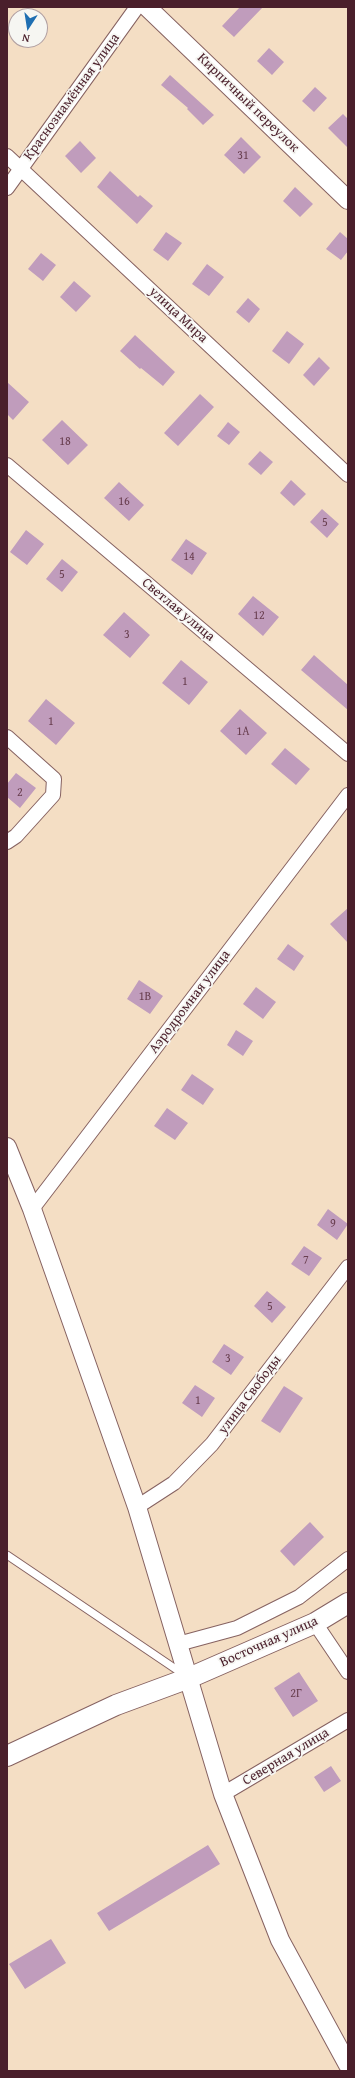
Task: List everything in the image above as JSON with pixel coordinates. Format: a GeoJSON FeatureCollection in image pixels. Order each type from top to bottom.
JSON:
{"type":"FeatureCollection","features":[{"type":"Feature","properties":{"kind":"main road","name":"Восточная улица"},"geometry":{"type":"LineString","coordinates":[[7,1756],[116,1705],[189,1678],[316,1623],[348,1603]]}},
{"type":"Feature","properties":{"kind":"street","name":"Краснознамённая улица"},"geometry":{"type":"LineString","coordinates":[[7,188],[137,7]]}},
{"type":"Feature","properties":{"kind":"street","name":"Кирпичный переулок"},"geometry":{"type":"LineString","coordinates":[[147,7],[348,200]]}},
{"type":"Feature","properties":{"kind":"street","name":"улица Мира"},"geometry":{"type":"LineString","coordinates":[[7,156],[348,475]]}},
{"type":"Feature","properties":{"kind":"street","name":"Светлая улица"},"geometry":{"type":"LineString","coordinates":[[7,466],[348,754]]}},
{"type":"Feature","properties":{"kind":"street"},"geometry":{"type":"LineString","coordinates":[[7,737],[54,779],[53,795],[16,836],[7,842]]}},
{"type":"Feature","properties":{"kind":"street","name":"Аэродромная улица"},"geometry":{"type":"LineString","coordinates":[[32,1209],[348,795]]}},
{"type":"Feature","properties":{"kind":"street"},"geometry":{"type":"LineString","coordinates":[[7,1147],[32,1209],[137,1507],[223,1794],[280,1940],[347,2062]]}},
{"type":"Feature","properties":{"kind":"street","name":"улица Свободы"},"geometry":{"type":"LineString","coordinates":[[137,1507],[174,1483],[212,1444],[348,1267]]}},
{"type":"Feature","properties":{"kind":"street"},"geometry":{"type":"LineString","coordinates":[[178,1644],[237,1628],[299,1597],[348,1559]]}},
{"type":"Feature","properties":{"kind":"street"},"geometry":{"type":"LineString","coordinates":[[316,1623],[348,1672]]}},
{"type":"Feature","properties":{"kind":"street","name":"Северная улица"},"geometry":{"type":"LineString","coordinates":[[223,1794],[348,1720]]}},
{"type":"Feature","properties":{"kind":"lane"},"geometry":{"type":"LineString","coordinates":[[7,1555],[189,1678]]}},
{"type":"Feature","properties":{"kind":"building"},"geometry":{"type":"Polygon","coordinates":[[[240,7],[263,7],[234,37],[222,26],[240,7]]]}},
{"type":"Feature","properties":{"kind":"building"},"geometry":{"type":"Polygon","coordinates":[[[269,48],[284,62],[272,75],[257,61],[269,48]]]}},
{"type":"Feature","properties":{"kind":"building"},"geometry":{"type":"Polygon","coordinates":[[[170,75],[214,115],[203,125],[187,109],[188,108],[161,85],[170,75]]]}},
{"type":"Feature","properties":{"kind":"building"},"geometry":{"type":"Polygon","coordinates":[[[315,87],[327,98],[314,112],[302,101],[315,87]]]}},
{"type":"Feature","properties":{"kind":"building"},"geometry":{"type":"Polygon","coordinates":[[[343,114],[348,119],[348,148],[328,128],[343,114]]]}},
{"type":"Feature","properties":{"kind":"building"},"geometry":{"type":"Polygon","coordinates":[[[241,137],[261,157],[244,174],[224,155],[241,137]]]}},
{"type":"Feature","properties":{"kind":"building"},"geometry":{"type":"Polygon","coordinates":[[[80,141],[96,158],[81,173],[65,156],[80,141]]]}},
{"type":"Feature","properties":{"kind":"building"},"geometry":{"type":"Polygon","coordinates":[[[110,171],[138,197],[140,195],[153,206],[137,224],[97,187],[110,171]]]}},
{"type":"Feature","properties":{"kind":"building"},"geometry":{"type":"Polygon","coordinates":[[[295,187],[313,204],[300,217],[283,201],[295,187]]]}},
{"type":"Feature","properties":{"kind":"building"},"geometry":{"type":"Polygon","coordinates":[[[166,232],[182,243],[168,261],[153,250],[166,232]]]}},
{"type":"Feature","properties":{"kind":"building"},"geometry":{"type":"Polygon","coordinates":[[[340,232],[348,239],[348,251],[341,260],[326,249],[340,232]]]}},
{"type":"Feature","properties":{"kind":"building"},"geometry":{"type":"Polygon","coordinates":[[[41,253],[56,265],[43,281],[28,269],[41,253]]]}},
{"type":"Feature","properties":{"kind":"building"},"geometry":{"type":"Polygon","coordinates":[[[207,264],[224,277],[209,296],[192,284],[207,264]]]}},
{"type":"Feature","properties":{"kind":"building"},"geometry":{"type":"Polygon","coordinates":[[[74,281],[91,296],[76,312],[60,297],[74,281]]]}},
{"type":"Feature","properties":{"kind":"building"},"geometry":{"type":"Polygon","coordinates":[[[248,298],[260,309],[249,323],[236,312],[248,298]]]}},
{"type":"Feature","properties":{"kind":"building"},"geometry":{"type":"Polygon","coordinates":[[[287,331],[304,344],[289,364],[272,351],[287,331]]]}},
{"type":"Feature","properties":{"kind":"building"},"geometry":{"type":"Polygon","coordinates":[[[135,335],[175,372],[163,386],[141,368],[140,369],[120,351],[135,335]]]}},
{"type":"Feature","properties":{"kind":"building"},"geometry":{"type":"Polygon","coordinates":[[[319,357],[330,368],[314,386],[303,375],[319,357]]]}},
{"type":"Feature","properties":{"kind":"building"},"geometry":{"type":"Polygon","coordinates":[[[7,382],[29,402],[13,420],[7,414],[7,382]]]}},
{"type":"Feature","properties":{"kind":"building"},"geometry":{"type":"Polygon","coordinates":[[[200,394],[214,407],[178,446],[164,433],[200,394]]]}},
{"type":"Feature","properties":{"kind":"building"},"geometry":{"type":"Polygon","coordinates":[[[62,420],[88,445],[68,465],[42,440],[62,420]]]}},
{"type":"Feature","properties":{"kind":"building"},"geometry":{"type":"Polygon","coordinates":[[[228,422],[240,432],[229,445],[217,436],[228,422]]]}},
{"type":"Feature","properties":{"kind":"building"},"geometry":{"type":"Polygon","coordinates":[[[260,451],[273,462],[261,475],[248,464],[260,451]]]}},
{"type":"Feature","properties":{"kind":"building"},"geometry":{"type":"Polygon","coordinates":[[[291,480],[306,494],[294,506],[280,493],[291,480]]]}},
{"type":"Feature","properties":{"kind":"building"},"geometry":{"type":"Polygon","coordinates":[[[119,482],[144,505],[129,521],[104,498],[119,482]]]}},
{"type":"Feature","properties":{"kind":"building"},"geometry":{"type":"Polygon","coordinates":[[[322,509],[339,524],[327,538],[310,522],[322,509]]]}},
{"type":"Feature","properties":{"kind":"building"},"geometry":{"type":"Polygon","coordinates":[[[26,530],[44,544],[27,565],[10,552],[26,530]]]}},
{"type":"Feature","properties":{"kind":"building"},"geometry":{"type":"Polygon","coordinates":[[[186,539],[207,553],[192,575],[171,560],[186,539]]]}},
{"type":"Feature","properties":{"kind":"building"},"geometry":{"type":"Polygon","coordinates":[[[62,559],[78,572],[62,592],[46,579],[62,559]]]}},
{"type":"Feature","properties":{"kind":"building"},"geometry":{"type":"Polygon","coordinates":[[[253,596],[279,617],[263,636],[238,614],[253,596]]]}},
{"type":"Feature","properties":{"kind":"building"},"geometry":{"type":"Polygon","coordinates":[[[124,612],[150,635],[130,658],[103,635],[124,612]]]}},
{"type":"Feature","properties":{"kind":"building"},"geometry":{"type":"Polygon","coordinates":[[[314,655],[348,685],[348,710],[301,670],[314,655]]]}},
{"type":"Feature","properties":{"kind":"building"},"geometry":{"type":"Polygon","coordinates":[[[181,660],[208,682],[189,705],[162,683],[181,660]]]}},
{"type":"Feature","properties":{"kind":"building"},"geometry":{"type":"Polygon","coordinates":[[[46,699],[75,723],[56,745],[28,721],[46,699]]]}},
{"type":"Feature","properties":{"kind":"building"},"geometry":{"type":"Polygon","coordinates":[[[240,709],[267,733],[246,755],[220,731],[240,709]]]}},
{"type":"Feature","properties":{"kind":"building"},"geometry":{"type":"Polygon","coordinates":[[[285,748],[310,769],[296,785],[271,764],[285,748]]]}},
{"type":"Feature","properties":{"kind":"building"},"geometry":{"type":"Polygon","coordinates":[[[16,773],[36,788],[20,808],[7,797],[7,784],[16,773]]]}},
{"type":"Feature","properties":{"kind":"building"},"geometry":{"type":"Polygon","coordinates":[[[348,908],[348,943],[330,924],[348,908]]]}},
{"type":"Feature","properties":{"kind":"building"},"geometry":{"type":"Polygon","coordinates":[[[288,944],[304,956],[294,971],[277,959],[288,944]]]}},
{"type":"Feature","properties":{"kind":"building"},"geometry":{"type":"Polygon","coordinates":[[[139,980],[163,996],[150,1014],[127,999],[139,980]]]}},
{"type":"Feature","properties":{"kind":"building"},"geometry":{"type":"Polygon","coordinates":[[[256,987],[276,1002],[263,1019],[243,1004],[256,987]]]}},
{"type":"Feature","properties":{"kind":"building"},"geometry":{"type":"Polygon","coordinates":[[[236,1030],[253,1041],[243,1056],[227,1045],[236,1030]]]}},
{"type":"Feature","properties":{"kind":"building"},"geometry":{"type":"Polygon","coordinates":[[[192,1074],[214,1089],[203,1105],[181,1090],[192,1074]]]}},
{"type":"Feature","properties":{"kind":"building"},"geometry":{"type":"Polygon","coordinates":[[[167,1108],[188,1123],[175,1140],[154,1126],[167,1108]]]}},
{"type":"Feature","properties":{"kind":"building"},"geometry":{"type":"Polygon","coordinates":[[[328,1209],[348,1224],[337,1240],[317,1225],[328,1209]]]}},
{"type":"Feature","properties":{"kind":"building"},"geometry":{"type":"Polygon","coordinates":[[[304,1246],[322,1258],[309,1276],[291,1264],[304,1246]]]}},
{"type":"Feature","properties":{"kind":"building"},"geometry":{"type":"Polygon","coordinates":[[[267,1291],[286,1307],[272,1323],[254,1306],[267,1291]]]}},
{"type":"Feature","properties":{"kind":"building"},"geometry":{"type":"Polygon","coordinates":[[[224,1344],[244,1357],[231,1375],[212,1362],[224,1344]]]}},
{"type":"Feature","properties":{"kind":"building"},"geometry":{"type":"Polygon","coordinates":[[[195,1385],[215,1398],[202,1417],[182,1403],[195,1385]]]}},
{"type":"Feature","properties":{"kind":"building"},"geometry":{"type":"Polygon","coordinates":[[[284,1386],[303,1398],[280,1433],[261,1421],[284,1386]]]}},
{"type":"Feature","properties":{"kind":"building"},"geometry":{"type":"Polygon","coordinates":[[[310,1522],[324,1537],[294,1566],[280,1551],[310,1522]]]}},
{"type":"Feature","properties":{"kind":"building"},"geometry":{"type":"Polygon","coordinates":[[[299,1672],[318,1701],[293,1717],[274,1688],[299,1672]]]}},
{"type":"Feature","properties":{"kind":"building"},"geometry":{"type":"Polygon","coordinates":[[[331,1766],[341,1781],[324,1792],[314,1777],[331,1766]]]}},
{"type":"Feature","properties":{"kind":"building"},"geometry":{"type":"Polygon","coordinates":[[[208,1845],[220,1864],[109,1931],[97,1913],[208,1845]]]}},
{"type":"Feature","properties":{"kind":"building"},"geometry":{"type":"Polygon","coordinates":[[[51,1939],[66,1963],[25,1989],[9,1964],[51,1939]]]}}]}
